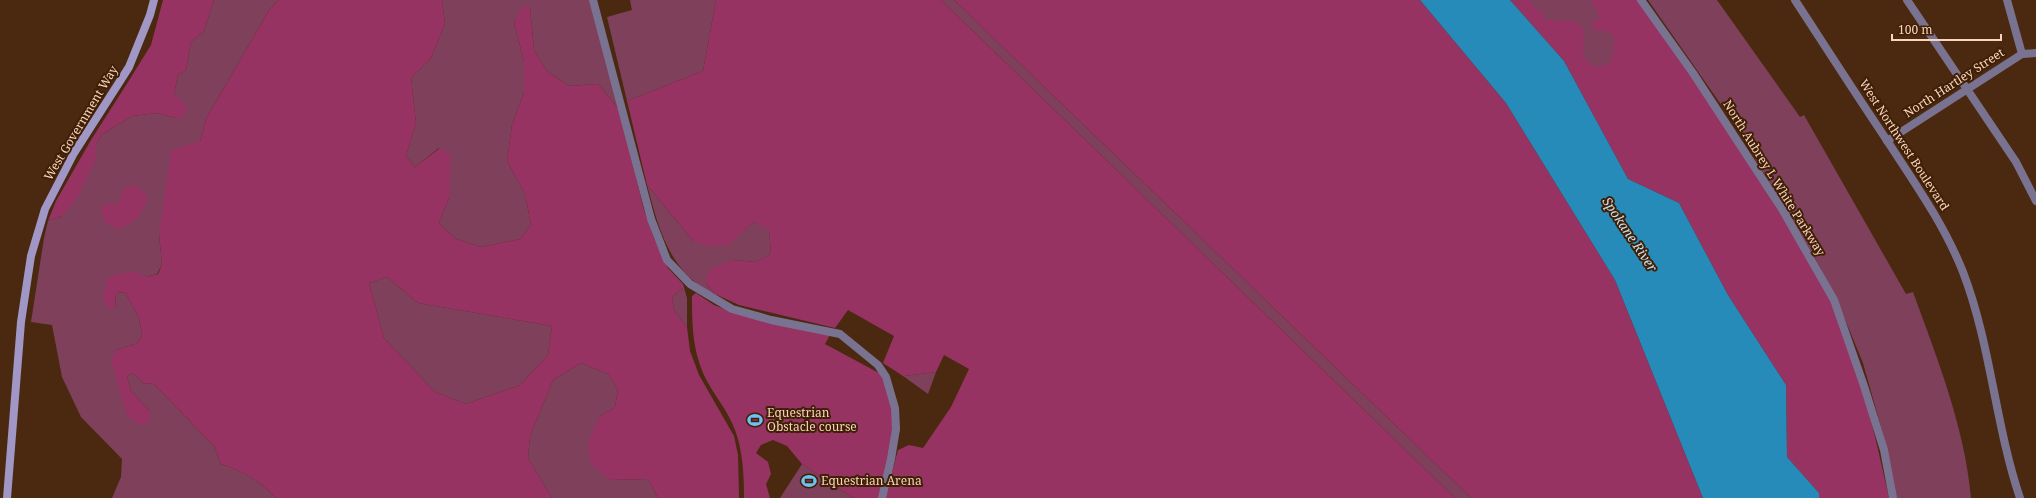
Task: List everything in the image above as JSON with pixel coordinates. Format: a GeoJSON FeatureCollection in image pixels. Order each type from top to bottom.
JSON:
{"type":"FeatureCollection","features":[{"type":"Feature","properties":{"kind":"main road","name":"West Government Way"},"geometry":{"type":"LineString","coordinates":[[7,498],[20,326],[31,256],[45,209],[74,153],[129,67],[150,15],[154,0]]}},
{"type":"Feature","properties":{"kind":"street"},"geometry":{"type":"LineString","coordinates":[[593,0],[651,218],[667,260],[690,284],[732,309],[771,320],[840,334],[878,365],[886,378],[895,408],[896,429],[882,498]]}},
{"type":"Feature","properties":{"kind":"street","name":"North Aubrey L White Parkway"},"geometry":{"type":"LineString","coordinates":[[1641,0],[1694,73],[1782,209],[1834,300],[1864,386],[1884,450],[1893,498]]}},
{"type":"Feature","properties":{"kind":"street","name":"West Northwest Boulevard"},"geometry":{"type":"LineString","coordinates":[[1795,0],[1926,198],[1946,235],[1963,272],[1979,322],[2008,459],[2020,498]]}},
{"type":"Feature","properties":{"kind":"street"},"geometry":{"type":"LineString","coordinates":[[1907,0],[2016,162],[2036,201]]}},
{"type":"Feature","properties":{"kind":"street"},"geometry":{"type":"LineString","coordinates":[[2007,0],[2022,54]]}},
{"type":"Feature","properties":{"kind":"street","name":"North Hartley Street"},"geometry":{"type":"LineString","coordinates":[[1887,141],[2022,54],[2036,53]]}},
{"type":"Feature","properties":{"kind":"shaded area"},"geometry":{"type":"Polygon","coordinates":[[[163,0],[214,0],[204,31],[191,42],[186,70],[178,75],[174,95],[188,106],[182,118],[157,113],[132,116],[101,135],[96,145],[96,159],[76,200],[62,216],[48,221],[56,201],[91,140],[151,45],[163,0]]]}},
{"type":"Feature","properties":{"kind":"shaded area"},"geometry":{"type":"Polygon","coordinates":[[[214,0],[279,0],[269,10],[206,119],[200,141],[159,235],[162,264],[157,274],[146,277],[108,277],[115,308],[116,293],[125,292],[139,318],[142,335],[138,343],[116,350],[127,416],[150,411],[131,391],[127,376],[133,373],[143,383],[154,384],[214,446],[221,464],[251,477],[264,486],[276,498],[112,498],[121,477],[122,459],[81,417],[62,377],[52,325],[31,322],[44,238],[48,221],[62,216],[96,159],[96,145],[101,135],[132,116],[157,113],[176,118],[174,95],[178,75],[186,70],[191,42],[204,31],[214,0]]]}},
{"type":"Feature","properties":{"kind":"shaded area"},"geometry":{"type":"Polygon","coordinates":[[[279,0],[442,0],[445,24],[431,58],[411,78],[416,123],[406,156],[415,167],[440,148],[451,155],[449,198],[439,223],[456,239],[481,247],[520,239],[531,225],[525,194],[507,161],[512,125],[524,92],[524,62],[514,22],[523,5],[530,8],[534,50],[547,71],[569,86],[598,84],[619,109],[644,210],[654,238],[668,268],[683,284],[683,288],[672,297],[674,310],[687,327],[690,351],[699,375],[734,436],[738,455],[739,498],[658,498],[648,479],[610,480],[590,463],[588,442],[599,417],[615,407],[618,389],[608,374],[581,363],[553,380],[530,436],[528,458],[552,498],[276,498],[264,486],[251,477],[221,464],[214,446],[154,384],[143,383],[133,373],[127,376],[131,391],[150,411],[148,424],[140,425],[127,416],[111,361],[116,350],[138,343],[142,335],[139,318],[125,292],[116,293],[115,308],[107,308],[103,295],[108,277],[133,271],[146,277],[158,274],[162,264],[159,235],[171,150],[200,141],[206,119],[269,10],[279,0]],[[387,277],[369,283],[384,338],[435,392],[466,404],[520,385],[548,355],[552,326],[418,303],[387,277]]]}},
{"type":"Feature","properties":{"kind":"shaded area"},"geometry":{"type":"Polygon","coordinates":[[[442,0],[591,0],[619,109],[598,84],[569,86],[547,71],[534,50],[530,8],[514,22],[524,62],[524,92],[512,125],[507,161],[525,194],[531,225],[520,239],[481,247],[456,239],[439,223],[449,198],[439,148],[415,167],[406,156],[416,123],[411,78],[431,58],[445,24],[442,0]]]}},
{"type":"Feature","properties":{"kind":"shaded area"},"geometry":{"type":"Polygon","coordinates":[[[630,0],[716,0],[703,71],[627,101],[607,17],[632,10],[630,0]]]}},
{"type":"Feature","properties":{"kind":"shaded area"},"geometry":{"type":"Polygon","coordinates":[[[716,0],[941,0],[1455,498],[885,498],[898,450],[909,445],[923,448],[951,407],[969,369],[944,355],[936,372],[903,376],[883,363],[894,336],[848,310],[835,328],[739,305],[715,294],[706,283],[708,270],[733,260],[756,262],[771,254],[769,230],[753,222],[729,245],[709,246],[694,242],[647,185],[627,101],[703,71],[716,0]]]}},
{"type":"Feature","properties":{"kind":"shaded area"},"geometry":{"type":"Polygon","coordinates":[[[941,0],[954,0],[1471,498],[1455,498],[941,0]]]}},
{"type":"Feature","properties":{"kind":"shaded area"},"geometry":{"type":"Polygon","coordinates":[[[954,0],[1420,0],[1506,103],[1615,280],[1703,498],[1471,498],[954,0]]]}},
{"type":"Feature","properties":{"kind":"shaded area"},"geometry":{"type":"Polygon","coordinates":[[[1510,0],[1529,0],[1537,10],[1544,13],[1544,20],[1575,21],[1584,30],[1583,54],[1591,66],[1598,67],[1604,66],[1611,60],[1614,50],[1614,37],[1608,31],[1598,31],[1592,27],[1593,22],[1600,17],[1591,0],[1640,0],[1700,89],[1786,222],[1804,251],[1828,296],[1839,320],[1857,370],[1871,421],[1889,498],[1819,498],[1819,493],[1787,457],[1786,385],[1728,295],[1679,203],[1628,179],[1564,61],[1510,0]]]}},
{"type":"Feature","properties":{"kind":"shaded area"},"geometry":{"type":"Polygon","coordinates":[[[1520,0],[1604,0],[1636,38],[1598,90],[1520,0]]]}},
{"type":"Feature","properties":{"kind":"shaded area"},"geometry":{"type":"Polygon","coordinates":[[[1648,0],[1717,0],[1800,117],[1804,115],[1906,294],[1913,292],[1949,394],[1963,446],[1971,498],[1896,498],[1888,452],[1863,363],[1837,300],[1815,258],[1729,116],[1648,0]]]}},
{"type":"Feature","properties":{"kind":"shaded area"},"geometry":{"type":"Polygon","coordinates":[[[647,185],[694,242],[743,231],[753,222],[769,229],[771,254],[756,262],[733,260],[706,283],[715,294],[703,288],[685,273],[670,250],[659,225],[647,185]]]}},
{"type":"Feature","properties":{"kind":"shaded area"},"geometry":{"type":"Polygon","coordinates":[[[138,186],[148,198],[138,218],[118,230],[105,222],[101,208],[106,203],[117,205],[125,187],[138,186]]]}},
{"type":"Feature","properties":{"kind":"shaded area"},"geometry":{"type":"Polygon","coordinates":[[[387,277],[418,303],[552,326],[548,355],[520,385],[466,404],[435,392],[384,338],[369,283],[387,277]]]}},
{"type":"Feature","properties":{"kind":"shaded area"},"geometry":{"type":"Polygon","coordinates":[[[683,284],[687,298],[687,327],[674,310],[672,297],[683,288],[683,284]]]}},
{"type":"Feature","properties":{"kind":"shaded area"},"geometry":{"type":"Polygon","coordinates":[[[696,293],[714,305],[735,313],[830,335],[825,344],[879,373],[887,388],[891,403],[892,434],[890,450],[879,498],[853,498],[802,464],[787,446],[773,440],[761,445],[756,453],[768,462],[771,474],[766,484],[770,498],[744,498],[744,479],[739,441],[732,423],[703,373],[697,356],[692,314],[692,296],[696,293]]]}},
{"type":"Feature","properties":{"kind":"shaded area"},"geometry":{"type":"Polygon","coordinates":[[[581,363],[608,374],[618,389],[615,407],[599,417],[610,480],[648,479],[658,498],[552,498],[528,458],[530,436],[553,380],[581,363]]]}},
{"type":"Feature","properties":{"kind":"shaded area"},"geometry":{"type":"Polygon","coordinates":[[[936,372],[928,394],[903,376],[936,372]]]}},
{"type":"Feature","properties":{"kind":"shaded area","name":"Equestrian Arena"},"geometry":{"type":"Polygon","coordinates":[[[802,464],[853,498],[780,498],[802,464]]]}},
{"type":"Feature","properties":{"kind":"water","name":"Spokane River"},"geometry":{"type":"Polygon","coordinates":[[[1420,0],[1510,0],[1564,61],[1628,179],[1679,203],[1728,295],[1786,385],[1787,457],[1819,493],[1819,498],[1703,498],[1615,280],[1506,103],[1420,0]]]}},
{"type":"Feature","properties":{"kind":"place","name":"Equestrian Obstacle course"},"geometry":{"type":"Point","coordinates":[755,420]}},
{"type":"Feature","properties":{"kind":"place","name":"Equestrian Arena"},"geometry":{"type":"Point","coordinates":[809,481]}}]}
